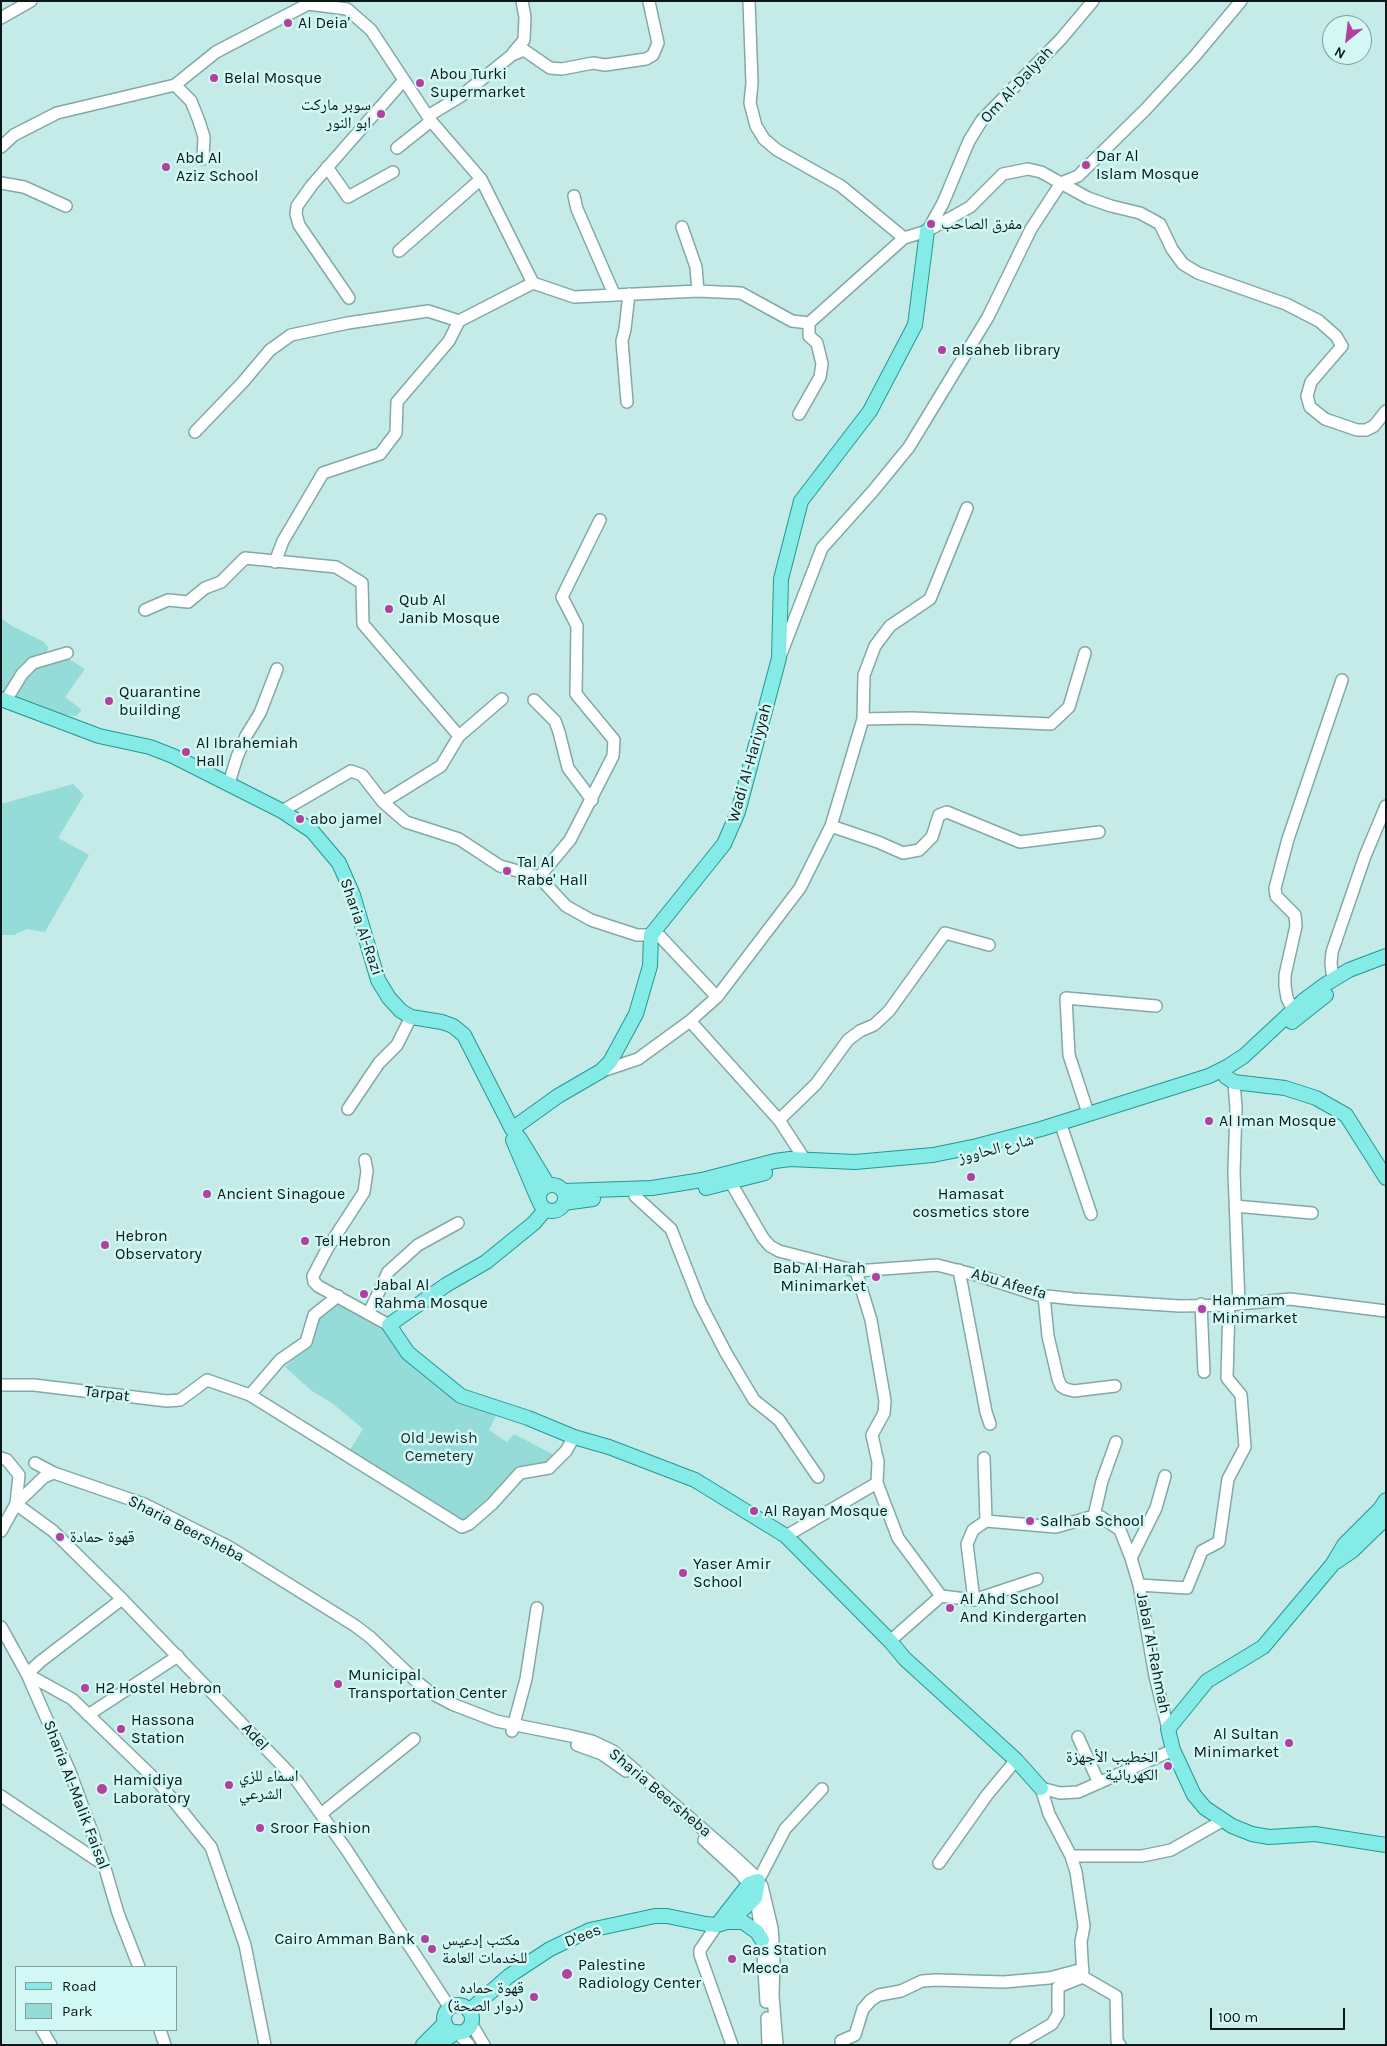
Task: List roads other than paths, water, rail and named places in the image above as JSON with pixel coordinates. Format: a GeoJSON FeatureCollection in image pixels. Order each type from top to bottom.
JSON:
{"type":"FeatureCollection","features":[{"type":"Feature","properties":{"kind":"main road","name":"Wadi Al-Hariyyah"},"geometry":{"type":"LineString","coordinates":[[653,933],[724,844],[738,812],[779,658],[781,579],[801,501],[870,411],[915,325],[927,231]]}},
{"type":"Feature","properties":{"kind":"main road","name":"Sharia Al-Razi"},"geometry":{"type":"LineString","coordinates":[[3,700],[99,736],[150,747],[173,756],[282,811],[312,832],[338,863],[353,895],[378,980],[389,998],[401,1011],[411,1017]]}},
{"type":"Feature","properties":{"kind":"main road"},"geometry":{"type":"LineString","coordinates":[[512,1129],[558,1096],[601,1071],[616,1053],[636,1014],[650,966],[653,933]]}},
{"type":"Feature","properties":{"kind":"main road"},"geometry":{"type":"LineString","coordinates":[[1227,1076],[1244,1056],[1293,1010],[1349,970],[1386,956]]}},
{"type":"Feature","properties":{"kind":"main road","name":"شارع الحاووز"},"geometry":{"type":"LineString","coordinates":[[564,1197],[584,1199],[701,1190],[773,1170],[794,1168],[843,1171],[913,1167],[1020,1144],[1192,1090],[1227,1076],[1252,1060],[1292,1022],[1326,995],[1348,980],[1386,965]]}},
{"type":"Feature","properties":{"kind":"main road"},"geometry":{"type":"LineString","coordinates":[[411,1017],[442,1022],[453,1026],[464,1036],[512,1129],[548,1185]]}},
{"type":"Feature","properties":{"kind":"main road"},"geometry":{"type":"LineString","coordinates":[[564,1197],[652,1188],[702,1180],[775,1161],[854,1162],[933,1155],[1005,1138],[1209,1076],[1227,1076],[1285,1088],[1316,1098],[1330,1105],[1346,1115],[1386,1178]]}},
{"type":"Feature","properties":{"kind":"main road"},"geometry":{"type":"LineString","coordinates":[[512,1129],[513,1143],[542,1204],[550,1211],[558,1210],[564,1197]]}},
{"type":"Feature","properties":{"kind":"main road"},"geometry":{"type":"LineString","coordinates":[[564,1197],[556,1185],[548,1185],[541,1190],[542,1204],[534,1223],[486,1262],[446,1284],[389,1325],[408,1353],[461,1396],[528,1418],[574,1437],[609,1447],[695,1480],[786,1536],[890,1641],[905,1659],[1016,1760],[1041,1788]]}},
{"type":"Feature","properties":{"kind":"main road"},"geometry":{"type":"LineString","coordinates":[[1168,1729],[1207,1681],[1263,1647],[1332,1565],[1344,1545],[1386,1500]]}},
{"type":"Feature","properties":{"kind":"main road"},"geometry":{"type":"LineString","coordinates":[[1332,1565],[1352,1551],[1386,1518]]}},
{"type":"Feature","properties":{"kind":"main road","name":"Jabal Al-Rahmah"},"geometry":{"type":"LineString","coordinates":[[1168,1729],[1173,1750],[1194,1795],[1205,1808],[1222,1821],[1242,1831],[1262,1836],[1315,1834],[1386,1845]]}},
{"type":"Feature","properties":{"kind":"main road"},"geometry":{"type":"LineString","coordinates":[[722,1924],[737,1915],[755,1898],[753,1883]]}},
{"type":"Feature","properties":{"kind":"main road"},"geometry":{"type":"LineString","coordinates":[[722,1924],[753,1883]]}},
{"type":"Feature","properties":{"kind":"main road","name":"D'ees"},"geometry":{"type":"LineString","coordinates":[[470,2017],[509,1976],[550,1949],[590,1930],[655,1916],[667,1916],[722,1924],[743,1922],[757,1932],[762,1940]]}},
{"type":"Feature","properties":{"kind":"main road"},"geometry":{"type":"LineString","coordinates":[[437,2045],[457,2032],[466,2030],[470,2017],[462,2006],[450,2008],[445,2015],[445,2023],[448,2028],[457,2032]]}},
{"type":"Feature","properties":{"kind":"main road"},"geometry":{"type":"LineString","coordinates":[[423,2045],[445,2023]]}},
{"type":"Feature","properties":{"kind":"street"},"geometry":{"type":"LineString","coordinates":[[1,18],[31,1]]}},
{"type":"Feature","properties":{"kind":"street"},"geometry":{"type":"LineString","coordinates":[[397,148],[430,119],[512,55],[524,40],[525,17],[522,1]]}},
{"type":"Feature","properties":{"kind":"street"},"geometry":{"type":"LineString","coordinates":[[749,1],[752,83],[750,103],[756,126],[764,139],[777,150],[841,186],[904,238]]}},
{"type":"Feature","properties":{"kind":"street","name":"Om Al-Dalyah"},"geometry":{"type":"LineString","coordinates":[[927,231],[943,203],[969,141],[982,120],[1061,39],[1093,1]]}},
{"type":"Feature","properties":{"kind":"street"},"geometry":{"type":"LineString","coordinates":[[779,658],[822,548],[909,447],[988,317],[1031,229],[1062,183],[1078,176],[1146,110],[1194,58],[1241,1]]}},
{"type":"Feature","properties":{"kind":"street"},"geometry":{"type":"LineString","coordinates":[[1,147],[14,135],[57,113],[175,85],[216,52],[308,2],[347,9],[371,30],[430,119],[481,179],[533,283],[574,297],[698,291],[741,292],[792,321],[809,323]]}},
{"type":"Feature","properties":{"kind":"street"},"geometry":{"type":"LineString","coordinates":[[512,55],[524,50],[550,68],[562,69],[593,63],[605,65],[646,59],[653,54],[658,43],[649,2]]}},
{"type":"Feature","properties":{"kind":"street"},"geometry":{"type":"LineString","coordinates":[[348,298],[300,226],[296,218],[298,203],[327,167],[404,80]]}},
{"type":"Feature","properties":{"kind":"street"},"geometry":{"type":"LineString","coordinates":[[175,85],[191,101],[199,121],[204,137],[203,158]]}},
{"type":"Feature","properties":{"kind":"street"},"geometry":{"type":"LineString","coordinates":[[327,167],[348,197],[393,172]]}},
{"type":"Feature","properties":{"kind":"street"},"geometry":{"type":"LineString","coordinates":[[799,414],[820,377],[822,364],[817,344],[809,336],[809,323],[904,238],[927,231],[970,207],[1003,174],[1028,169],[1041,172],[1088,198],[1140,213],[1160,224],[1172,249],[1183,264],[1198,273],[1286,304],[1319,321],[1336,336],[1342,346],[1311,382],[1307,396],[1310,407],[1325,419],[1357,430],[1366,430],[1374,426],[1386,411]]}},
{"type":"Feature","properties":{"kind":"street"},"geometry":{"type":"LineString","coordinates":[[398,251],[481,179]]}},
{"type":"Feature","properties":{"kind":"street"},"geometry":{"type":"LineString","coordinates":[[1,183],[24,187],[66,206]]}},
{"type":"Feature","properties":{"kind":"street"},"geometry":{"type":"LineString","coordinates":[[574,196],[577,209],[614,294]]}},
{"type":"Feature","properties":{"kind":"street"},"geometry":{"type":"LineString","coordinates":[[682,227],[696,267],[698,291]]}},
{"type":"Feature","properties":{"kind":"street"},"geometry":{"type":"LineString","coordinates":[[275,562],[283,541],[323,473],[380,454],[396,433],[397,402],[449,340],[459,321],[533,283]]}},
{"type":"Feature","properties":{"kind":"street"},"geometry":{"type":"LineString","coordinates":[[627,402],[622,341],[629,294]]}},
{"type":"Feature","properties":{"kind":"street"},"geometry":{"type":"LineString","coordinates":[[195,432],[236,390],[270,350],[291,336],[348,323],[428,311],[459,321]]}},
{"type":"Feature","properties":{"kind":"street"},"geometry":{"type":"LineString","coordinates":[[601,1071],[638,1059],[690,1021],[717,997],[800,888],[831,826],[863,719],[864,675],[874,646],[890,626],[930,598],[967,508]]}},
{"type":"Feature","properties":{"kind":"street"},"geometry":{"type":"LineString","coordinates":[[538,877],[570,840],[613,756],[614,740],[576,694],[576,626],[562,597],[600,520]]}},
{"type":"Feature","properties":{"kind":"street"},"geometry":{"type":"LineString","coordinates":[[146,610],[168,600],[188,602],[205,588],[221,582],[245,558],[336,566],[362,583],[363,624],[459,736]]}},
{"type":"Feature","properties":{"kind":"street"},"geometry":{"type":"LineString","coordinates":[[3,700],[22,674],[33,663],[66,653]]}},
{"type":"Feature","properties":{"kind":"street"},"geometry":{"type":"LineString","coordinates":[[863,719],[912,718],[1051,724],[1069,707],[1085,653]]}},
{"type":"Feature","properties":{"kind":"street"},"geometry":{"type":"LineString","coordinates":[[229,783],[237,757],[246,736],[260,713],[277,669]]}},
{"type":"Feature","properties":{"kind":"street"},"geometry":{"type":"LineString","coordinates":[[1293,1010],[1284,986],[1296,926],[1295,915],[1276,896],[1275,888],[1288,839],[1342,680]]}},
{"type":"Feature","properties":{"kind":"street"},"geometry":{"type":"LineString","coordinates":[[383,802],[441,766],[459,736],[502,698]]}},
{"type":"Feature","properties":{"kind":"street"},"geometry":{"type":"LineString","coordinates":[[534,700],[555,721],[568,768],[592,800]]}},
{"type":"Feature","properties":{"kind":"street"},"geometry":{"type":"LineString","coordinates":[[282,811],[352,771],[362,776],[383,802],[406,822],[459,839],[500,866],[538,877],[566,906],[591,920],[638,935],[653,933],[717,997]]}},
{"type":"Feature","properties":{"kind":"street"},"geometry":{"type":"LineString","coordinates":[[1333,980],[1332,952],[1365,856],[1386,806]]}},
{"type":"Feature","properties":{"kind":"street"},"geometry":{"type":"LineString","coordinates":[[831,826],[878,842],[903,853],[919,850],[932,837],[939,815],[947,812],[1020,842],[1099,832]]}},
{"type":"Feature","properties":{"kind":"street"},"geometry":{"type":"LineString","coordinates":[[779,1120],[816,1084],[848,1040],[860,1031],[874,1025],[888,1011],[945,934],[989,945]]}},
{"type":"Feature","properties":{"kind":"street"},"geometry":{"type":"LineString","coordinates":[[1088,1113],[1069,1055],[1066,998],[1156,1006]]}},
{"type":"Feature","properties":{"kind":"street"},"geometry":{"type":"LineString","coordinates":[[348,1109],[379,1063],[397,1045],[411,1017]]}},
{"type":"Feature","properties":{"kind":"street"},"geometry":{"type":"LineString","coordinates":[[690,1021],[779,1120],[805,1160]]}},
{"type":"Feature","properties":{"kind":"street"},"geometry":{"type":"LineString","coordinates":[[1139,1585],[1186,1588],[1202,1551],[1219,1542],[1228,1479],[1245,1446],[1241,1395],[1227,1378],[1234,1305],[1236,1108],[1227,1076]]}},
{"type":"Feature","properties":{"kind":"street"},"geometry":{"type":"LineString","coordinates":[[1063,1130],[1091,1214]]}},
{"type":"Feature","properties":{"kind":"street"},"geometry":{"type":"LineString","coordinates":[[365,1160],[367,1171],[364,1192],[327,1248],[313,1276],[314,1282],[318,1286],[389,1325]]}},
{"type":"Feature","properties":{"kind":"street","name":"Abu Afeefa"},"geometry":{"type":"LineString","coordinates":[[731,1183],[763,1238],[770,1246],[779,1251],[856,1271],[936,1265],[959,1270],[1044,1296],[1180,1306],[1201,1304],[1234,1305],[1290,1299],[1386,1310]]}},
{"type":"Feature","properties":{"kind":"street"},"geometry":{"type":"LineString","coordinates":[[634,1196],[671,1229],[700,1302],[726,1354],[754,1400],[779,1420],[818,1477]]}},
{"type":"Feature","properties":{"kind":"street"},"geometry":{"type":"LineString","coordinates":[[1235,1206],[1312,1213]]}},
{"type":"Feature","properties":{"kind":"street"},"geometry":{"type":"LineString","coordinates":[[369,1313],[388,1272],[418,1245],[458,1223]]}},
{"type":"Feature","properties":{"kind":"street"},"geometry":{"type":"LineString","coordinates":[[959,1270],[986,1412],[990,1424]]}},
{"type":"Feature","properties":{"kind":"street"},"geometry":{"type":"LineString","coordinates":[[856,1271],[871,1320],[885,1402],[884,1414],[872,1434],[878,1462],[877,1483],[898,1538],[941,1596],[974,1600],[1037,1579]]}},
{"type":"Feature","properties":{"kind":"street"},"geometry":{"type":"LineString","coordinates":[[338,1296],[314,1315],[306,1342],[280,1360],[250,1395],[462,1527],[469,1524],[492,1504],[520,1474],[549,1468],[566,1451],[574,1437]]}},
{"type":"Feature","properties":{"kind":"street"},"geometry":{"type":"LineString","coordinates":[[1044,1296],[1048,1336],[1061,1386],[1068,1391],[1115,1386]]}},
{"type":"Feature","properties":{"kind":"street"},"geometry":{"type":"LineString","coordinates":[[1201,1304],[1204,1372]]}},
{"type":"Feature","properties":{"kind":"street","name":"Tarpat"},"geometry":{"type":"LineString","coordinates":[[1,1385],[34,1385],[167,1401],[180,1400],[207,1380],[250,1395]]}},
{"type":"Feature","properties":{"kind":"street"},"geometry":{"type":"LineString","coordinates":[[974,1600],[966,1544],[973,1530],[986,1521],[1056,1527],[1094,1516],[1102,1481],[1116,1442]]}},
{"type":"Feature","properties":{"kind":"street"},"geometry":{"type":"LineString","coordinates":[[1,1458],[7,1460],[19,1475],[16,1504]]}},
{"type":"Feature","properties":{"kind":"street"},"geometry":{"type":"LineString","coordinates":[[984,1458],[986,1521]]}},
{"type":"Feature","properties":{"kind":"street","name":"Sharia Beersheba"},"geometry":{"type":"LineString","coordinates":[[35,1463],[54,1473],[144,1504],[229,1547],[354,1625],[364,1641],[408,1682],[428,1697],[471,1720],[495,1728],[513,1728],[592,1741],[613,1751],[737,1859],[764,1896],[772,1928],[774,1956],[773,1996],[777,2045]]}},
{"type":"Feature","properties":{"kind":"street"},"geometry":{"type":"LineString","coordinates":[[1,1531],[16,1504],[44,1477],[54,1473]]}},
{"type":"Feature","properties":{"kind":"street"},"geometry":{"type":"LineString","coordinates":[[1131,1558],[1156,1508],[1165,1476]]}},
{"type":"Feature","properties":{"kind":"street"},"geometry":{"type":"LineString","coordinates":[[786,1536],[877,1483]]}},
{"type":"Feature","properties":{"kind":"street","name":"Adel"},"geometry":{"type":"LineString","coordinates":[[16,1504],[54,1531],[178,1656],[297,1781],[346,1849],[450,2008]]}},
{"type":"Feature","properties":{"kind":"street","name":"Jabal Al-Rahmah"},"geometry":{"type":"LineString","coordinates":[[1094,1516],[1101,1517],[1120,1530],[1131,1558],[1139,1585],[1155,1676],[1168,1729]]}},
{"type":"Feature","properties":{"kind":"street"},"geometry":{"type":"LineString","coordinates":[[890,1641],[941,1596]]}},
{"type":"Feature","properties":{"kind":"street"},"geometry":{"type":"LineString","coordinates":[[122,1599],[41,1661],[27,1674],[72,1699],[160,1784],[211,1847],[245,1945],[265,2045]]}},
{"type":"Feature","properties":{"kind":"street"},"geometry":{"type":"LineString","coordinates":[[513,1728],[526,1679],[537,1608]]}},
{"type":"Feature","properties":{"kind":"street","name":"Sharia Al-Malik Faisal"},"geometry":{"type":"LineString","coordinates":[[1,1627],[27,1674],[70,1772],[104,1865],[118,1913],[139,1966]]}},
{"type":"Feature","properties":{"kind":"street"},"geometry":{"type":"LineString","coordinates":[[88,1715],[178,1656]]}},
{"type":"Feature","properties":{"kind":"street"},"geometry":{"type":"LineString","coordinates":[[1078,1737],[1099,1783]]}},
{"type":"Feature","properties":{"kind":"street"},"geometry":{"type":"LineString","coordinates":[[321,1814],[414,1739]]}},
{"type":"Feature","properties":{"kind":"street"},"geometry":{"type":"LineString","coordinates":[[1041,1788],[1060,1793],[1078,1792],[1173,1750]]}},
{"type":"Feature","properties":{"kind":"street"},"geometry":{"type":"LineString","coordinates":[[939,1863],[986,1795],[1016,1760]]}},
{"type":"Feature","properties":{"kind":"street"},"geometry":{"type":"LineString","coordinates":[[1041,1788],[1049,1814],[1071,1856],[1077,1878],[1084,1926],[1082,1942],[1083,1973]]}},
{"type":"Feature","properties":{"kind":"street"},"geometry":{"type":"LineString","coordinates":[[753,1883],[784,1829],[822,1789]]}},
{"type":"Feature","properties":{"kind":"street"},"geometry":{"type":"LineString","coordinates":[[1,1796],[104,1865]]}},
{"type":"Feature","properties":{"kind":"street"},"geometry":{"type":"LineString","coordinates":[[1071,1856],[1142,1856],[1171,1850],[1222,1821]]}},
{"type":"Feature","properties":{"kind":"street"},"geometry":{"type":"LineString","coordinates":[[755,1898],[762,1940],[768,2045]]}},
{"type":"Feature","properties":{"kind":"street"},"geometry":{"type":"LineString","coordinates":[[722,1924],[700,1950],[700,1955],[732,2045]]}},
{"type":"Feature","properties":{"kind":"street"},"geometry":{"type":"LineString","coordinates":[[1016,2045],[1052,2024],[1058,2014],[1058,1988],[1083,1973]]}},
{"type":"Feature","properties":{"kind":"street"},"geometry":{"type":"LineString","coordinates":[[841,2041],[855,2034],[863,2009],[871,2000],[879,1995],[901,1991],[922,1982],[936,1980],[1004,1982],[1083,1973],[1116,1996],[1116,2041],[1120,2045]]}},
{"type":"Feature","properties":{"kind":"street"},"geometry":{"type":"LineString","coordinates":[[470,2017],[484,2045]]}},
{"type":"Feature","properties":{"kind":"street"},"geometry":{"type":"LineString","coordinates":[[43,2031],[51,2045]]}},
{"type":"Feature","properties":{"kind":"street"},"geometry":{"type":"LineString","coordinates":[[160,2031],[165,2045]]}},
{"type":"Feature","properties":{"kind":"street"},"geometry":{"type":"LineString","coordinates":[[457,2032],[469,2045]]}},
{"type":"Feature","properties":{"kind":"place","name":"Al Deia'"},"geometry":{"type":"Point","coordinates":[288,23]}},
{"type":"Feature","properties":{"kind":"place","name":"Belal Mosque"},"geometry":{"type":"Point","coordinates":[214,78]}},
{"type":"Feature","properties":{"kind":"place","name":"Abou Turki Supermarket"},"geometry":{"type":"Point","coordinates":[420,83]}},
{"type":"Feature","properties":{"kind":"place","name":"سوبر ماركت ابو النور"},"geometry":{"type":"Point","coordinates":[381,114]}},
{"type":"Feature","properties":{"kind":"place","name":"Dar Al Islam Mosque"},"geometry":{"type":"Point","coordinates":[1086,165]}},
{"type":"Feature","properties":{"kind":"place","name":"Abd Al Aziz School"},"geometry":{"type":"Point","coordinates":[166,167]}},
{"type":"Feature","properties":{"kind":"place","name":"مفرق الصاحب"},"geometry":{"type":"Point","coordinates":[931,224]}},
{"type":"Feature","properties":{"kind":"place","name":"alsaheb library"},"geometry":{"type":"Point","coordinates":[942,350]}},
{"type":"Feature","properties":{"kind":"place","name":"Qub Al Janib Mosque"},"geometry":{"type":"Point","coordinates":[389,609]}},
{"type":"Feature","properties":{"kind":"place","name":"Quarantine building"},"geometry":{"type":"Point","coordinates":[109,701]}},
{"type":"Feature","properties":{"kind":"place","name":"Al Ibrahemiah Hall"},"geometry":{"type":"Point","coordinates":[186,752]}},
{"type":"Feature","properties":{"kind":"place","name":"abo jamel"},"geometry":{"type":"Point","coordinates":[300,819]}},
{"type":"Feature","properties":{"kind":"place","name":"Tal Al Rabe' Hall"},"geometry":{"type":"Point","coordinates":[507,871]}},
{"type":"Feature","properties":{"kind":"place","name":"Al Iman Mosque"},"geometry":{"type":"Point","coordinates":[1209,1121]}},
{"type":"Feature","properties":{"kind":"place","name":"Hamasat cosmetics store"},"geometry":{"type":"Point","coordinates":[971,1177]}},
{"type":"Feature","properties":{"kind":"place","name":"Ancient Sinagoue"},"geometry":{"type":"Point","coordinates":[207,1194]}},
{"type":"Feature","properties":{"kind":"place","name":"Tel Hebron"},"geometry":{"type":"Point","coordinates":[305,1241]}},
{"type":"Feature","properties":{"kind":"place","name":"Hebron Observatory"},"geometry":{"type":"Point","coordinates":[105,1245]}},
{"type":"Feature","properties":{"kind":"place","name":"Bab Al Harah Minimarket"},"geometry":{"type":"Point","coordinates":[876,1277]}},
{"type":"Feature","properties":{"kind":"place","name":"Jabal Al Rahma Mosque"},"geometry":{"type":"Point","coordinates":[364,1294]}},
{"type":"Feature","properties":{"kind":"place","name":"Hammam Minimarket"},"geometry":{"type":"Point","coordinates":[1202,1309]}},
{"type":"Feature","properties":{"kind":"place","name":"Al Rayan Mosque"},"geometry":{"type":"Point","coordinates":[754,1511]}},
{"type":"Feature","properties":{"kind":"place","name":"Salhab School"},"geometry":{"type":"Point","coordinates":[1030,1521]}},
{"type":"Feature","properties":{"kind":"place","name":"قهوة حمادة"},"geometry":{"type":"Point","coordinates":[60,1537]}},
{"type":"Feature","properties":{"kind":"place","name":"Yaser Amir School"},"geometry":{"type":"Point","coordinates":[683,1573]}},
{"type":"Feature","properties":{"kind":"place","name":"Al Ahd School And Kindergarten"},"geometry":{"type":"Point","coordinates":[950,1608]}},
{"type":"Feature","properties":{"kind":"place","name":"Municipal Transportation Center"},"geometry":{"type":"Point","coordinates":[338,1684]}},
{"type":"Feature","properties":{"kind":"place","name":"H2 Hostel Hebron"},"geometry":{"type":"Point","coordinates":[85,1688]}},
{"type":"Feature","properties":{"kind":"place","name":"Hassona Station"},"geometry":{"type":"Point","coordinates":[121,1729]}},
{"type":"Feature","properties":{"kind":"place","name":"Al Sultan Minimarket"},"geometry":{"type":"Point","coordinates":[1289,1743]}},
{"type":"Feature","properties":{"kind":"place","name":"الخطيب الأجهزة الكهربائية"},"geometry":{"type":"Point","coordinates":[1168,1766]}},
{"type":"Feature","properties":{"kind":"place","name":"اسماء للزي الشرعي"},"geometry":{"type":"Point","coordinates":[229,1785]}},
{"type":"Feature","properties":{"kind":"place","name":"Hamidiya Laboratory"},"geometry":{"type":"Point","coordinates":[102,1789]}},
{"type":"Feature","properties":{"kind":"place","name":"Sroor Fashion"},"geometry":{"type":"Point","coordinates":[260,1828]}},
{"type":"Feature","properties":{"kind":"place","name":"Cairo Amman Bank"},"geometry":{"type":"Point","coordinates":[425,1939]}},
{"type":"Feature","properties":{"kind":"place","name":"مكتب إدعيس للخدمات العامة"},"geometry":{"type":"Point","coordinates":[432,1949]}},
{"type":"Feature","properties":{"kind":"place","name":"Gas Station Mecca"},"geometry":{"type":"Point","coordinates":[732,1959]}},
{"type":"Feature","properties":{"kind":"place","name":"Palestine Radiology Center"},"geometry":{"type":"Point","coordinates":[567,1974]}},
{"type":"Feature","properties":{"kind":"place","name":"قهوة حماده (دوار الصحة)"},"geometry":{"type":"Point","coordinates":[534,1997]}},
{"type":"Feature","properties":{"kind":"park label","name":"Old Jewish Cemetery"},"geometry":{"type":"Point","coordinates":[439,1447]}}]}
